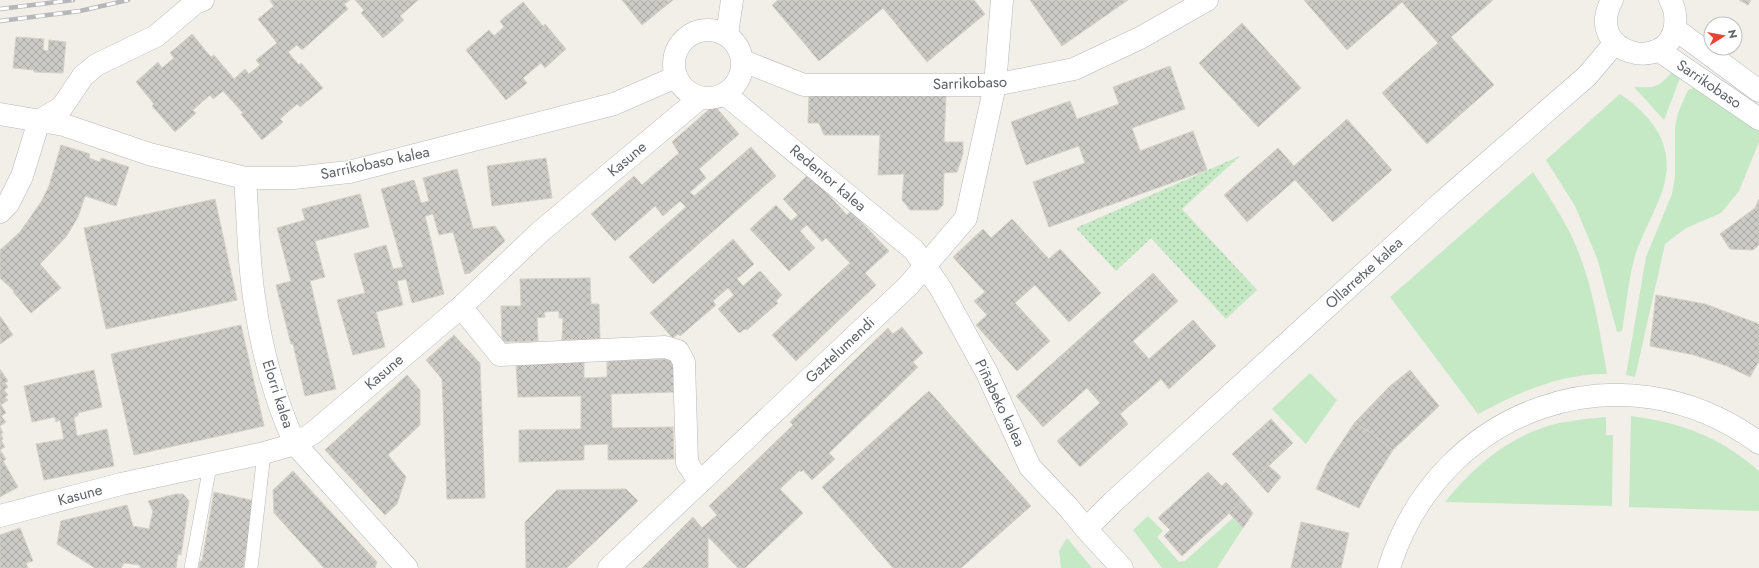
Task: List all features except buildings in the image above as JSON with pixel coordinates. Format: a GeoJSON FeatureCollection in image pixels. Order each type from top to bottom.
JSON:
{"type":"FeatureCollection","features":[{"type":"Feature","properties":{"kind":"street"},"geometry":{"type":"LineString","coordinates":[[0,212],[8,204],[22,176],[40,121],[62,106],[83,76],[96,65],[156,36],[195,3],[203,0]]}},
{"type":"Feature","properties":{"kind":"street"},"geometry":{"type":"LineString","coordinates":[[727,35],[732,0]]}},
{"type":"Feature","properties":{"kind":"street","name":"Gaztelumendi"},"geometry":{"type":"LineString","coordinates":[[609,568],[926,267],[966,218],[995,85],[1002,0]]}},
{"type":"Feature","properties":{"kind":"street","name":"Sarrikobaso"},"geometry":{"type":"LineString","coordinates":[[742,61],[804,85],[995,85],[1074,69],[1140,38],[1207,0]]}},
{"type":"Feature","properties":{"kind":"street"},"geometry":{"type":"LineString","coordinates":[[1605,3],[1606,27],[1615,43],[1624,50],[1636,54],[1647,54],[1658,50],[1671,37],[1675,28],[1676,16],[1670,0]]}},
{"type":"Feature","properties":{"kind":"street","name":"Sarrikobaso"},"geometry":{"type":"LineString","coordinates":[[1675,28],[1759,91]]}},
{"type":"Feature","properties":{"kind":"street"},"geometry":{"type":"LineString","coordinates":[[704,30],[714,30],[727,35],[739,50],[742,61],[741,76],[737,84],[725,94],[712,99],[700,98],[682,87],[676,77],[674,65],[675,53],[679,46],[687,37],[704,30]]}},
{"type":"Feature","properties":{"kind":"street","name":"Ollarretxe kalea"},"geometry":{"type":"LineString","coordinates":[[1086,529],[1113,502],[1441,203],[1587,76],[1615,43]]}},
{"type":"Feature","properties":{"kind":"street","name":"Sarrikobaso"},"geometry":{"type":"LineString","coordinates":[[1658,50],[1759,119]]}},
{"type":"Feature","properties":{"kind":"street","name":"Sarrikobaso kalea"},"geometry":{"type":"LineString","coordinates":[[0,114],[64,126],[149,154],[245,178],[294,178],[349,172],[614,104],[676,77]]}},
{"type":"Feature","properties":{"kind":"street","name":"Redentor kalea"},"geometry":{"type":"LineString","coordinates":[[725,94],[914,250],[926,267]]}},
{"type":"Feature","properties":{"kind":"street","name":"Kasune"},"geometry":{"type":"LineString","coordinates":[[0,516],[121,484],[210,466],[295,444],[312,433],[461,308],[540,232],[700,98]]}},
{"type":"Feature","properties":{"kind":"street","name":"Elorri kalea"},"geometry":{"type":"LineString","coordinates":[[245,178],[254,296],[268,367],[286,423],[295,444],[407,568]]}},
{"type":"Feature","properties":{"kind":"street","name":"Piñabeko kalea"},"geometry":{"type":"LineString","coordinates":[[926,267],[941,289],[987,373],[1030,467],[1122,568]]}},
{"type":"Feature","properties":{"kind":"street"},"geometry":{"type":"LineString","coordinates":[[461,308],[500,355],[665,347],[678,351],[684,362],[686,463],[700,482]]}},
{"type":"Feature","properties":{"kind":"street"},"geometry":{"type":"LineString","coordinates":[[1389,568],[1395,547],[1407,521],[1422,496],[1440,474],[1460,454],[1483,436],[1508,421],[1534,410],[1590,396],[1621,395],[1646,397],[1673,402],[1724,420],[1759,443]]}},
{"type":"Feature","properties":{"kind":"lane"},"geometry":{"type":"LineString","coordinates":[[251,568],[264,453]]}},
{"type":"Feature","properties":{"kind":"lane"},"geometry":{"type":"LineString","coordinates":[[191,568],[210,466]]}},
{"type":"Feature","properties":{"kind":"green space"},"geometry":{"type":"Polygon","coordinates":[[[1672,72],[1680,78],[1664,120],[1634,87],[1656,86],[1672,72]]]}},
{"type":"Feature","properties":{"kind":"green space"},"geometry":{"type":"Polygon","coordinates":[[[1696,87],[1759,131],[1759,142],[1739,191],[1721,213],[1686,228],[1665,244],[1635,377],[1626,375],[1646,257],[1672,194],[1675,176],[1675,127],[1678,113],[1688,90],[1696,87]]]}},
{"type":"Feature","properties":{"kind":"green space"},"geometry":{"type":"Polygon","coordinates":[[[1620,94],[1642,112],[1659,134],[1664,146],[1666,173],[1660,198],[1640,241],[1634,259],[1622,331],[1617,332],[1597,258],[1575,206],[1546,160],[1620,94]]]}},
{"type":"Feature","properties":{"kind":"green space"},"geometry":{"type":"Polygon","coordinates":[[[1240,156],[1182,209],[1257,290],[1226,319],[1151,238],[1116,271],[1076,228],[1240,156]]]}},
{"type":"Feature","properties":{"kind":"green space"},"geometry":{"type":"Polygon","coordinates":[[[1533,172],[1562,219],[1578,251],[1590,285],[1607,374],[1573,377],[1556,381],[1524,392],[1478,414],[1390,297],[1533,172]]]}},
{"type":"Feature","properties":{"kind":"green space"},"geometry":{"type":"Polygon","coordinates":[[[1310,373],[1337,400],[1306,444],[1272,409],[1310,373]]]}},
{"type":"Feature","properties":{"kind":"green space"},"geometry":{"type":"Polygon","coordinates":[[[1631,416],[1667,423],[1700,433],[1730,449],[1744,459],[1759,471],[1759,511],[1629,507],[1631,416]]]}},
{"type":"Feature","properties":{"kind":"green space"},"geometry":{"type":"Polygon","coordinates":[[[1606,417],[1606,435],[1613,435],[1612,506],[1445,502],[1455,490],[1488,458],[1527,434],[1557,424],[1606,417]]]}},
{"type":"Feature","properties":{"kind":"green space"},"geometry":{"type":"Polygon","coordinates":[[[1148,516],[1163,531],[1157,537],[1179,562],[1185,561],[1233,518],[1243,528],[1217,568],[1162,568],[1133,530],[1148,516]]]}},
{"type":"Feature","properties":{"kind":"green space"},"geometry":{"type":"Polygon","coordinates":[[[1067,538],[1092,568],[1061,568],[1059,551],[1067,538]]]}},
{"type":"Feature","properties":{"kind":"railway"},"geometry":{"type":"LineString","coordinates":[[0,9],[73,0]]}},
{"type":"Feature","properties":{"kind":"railway"},"geometry":{"type":"LineString","coordinates":[[0,21],[80,11],[128,0]]}}]}
